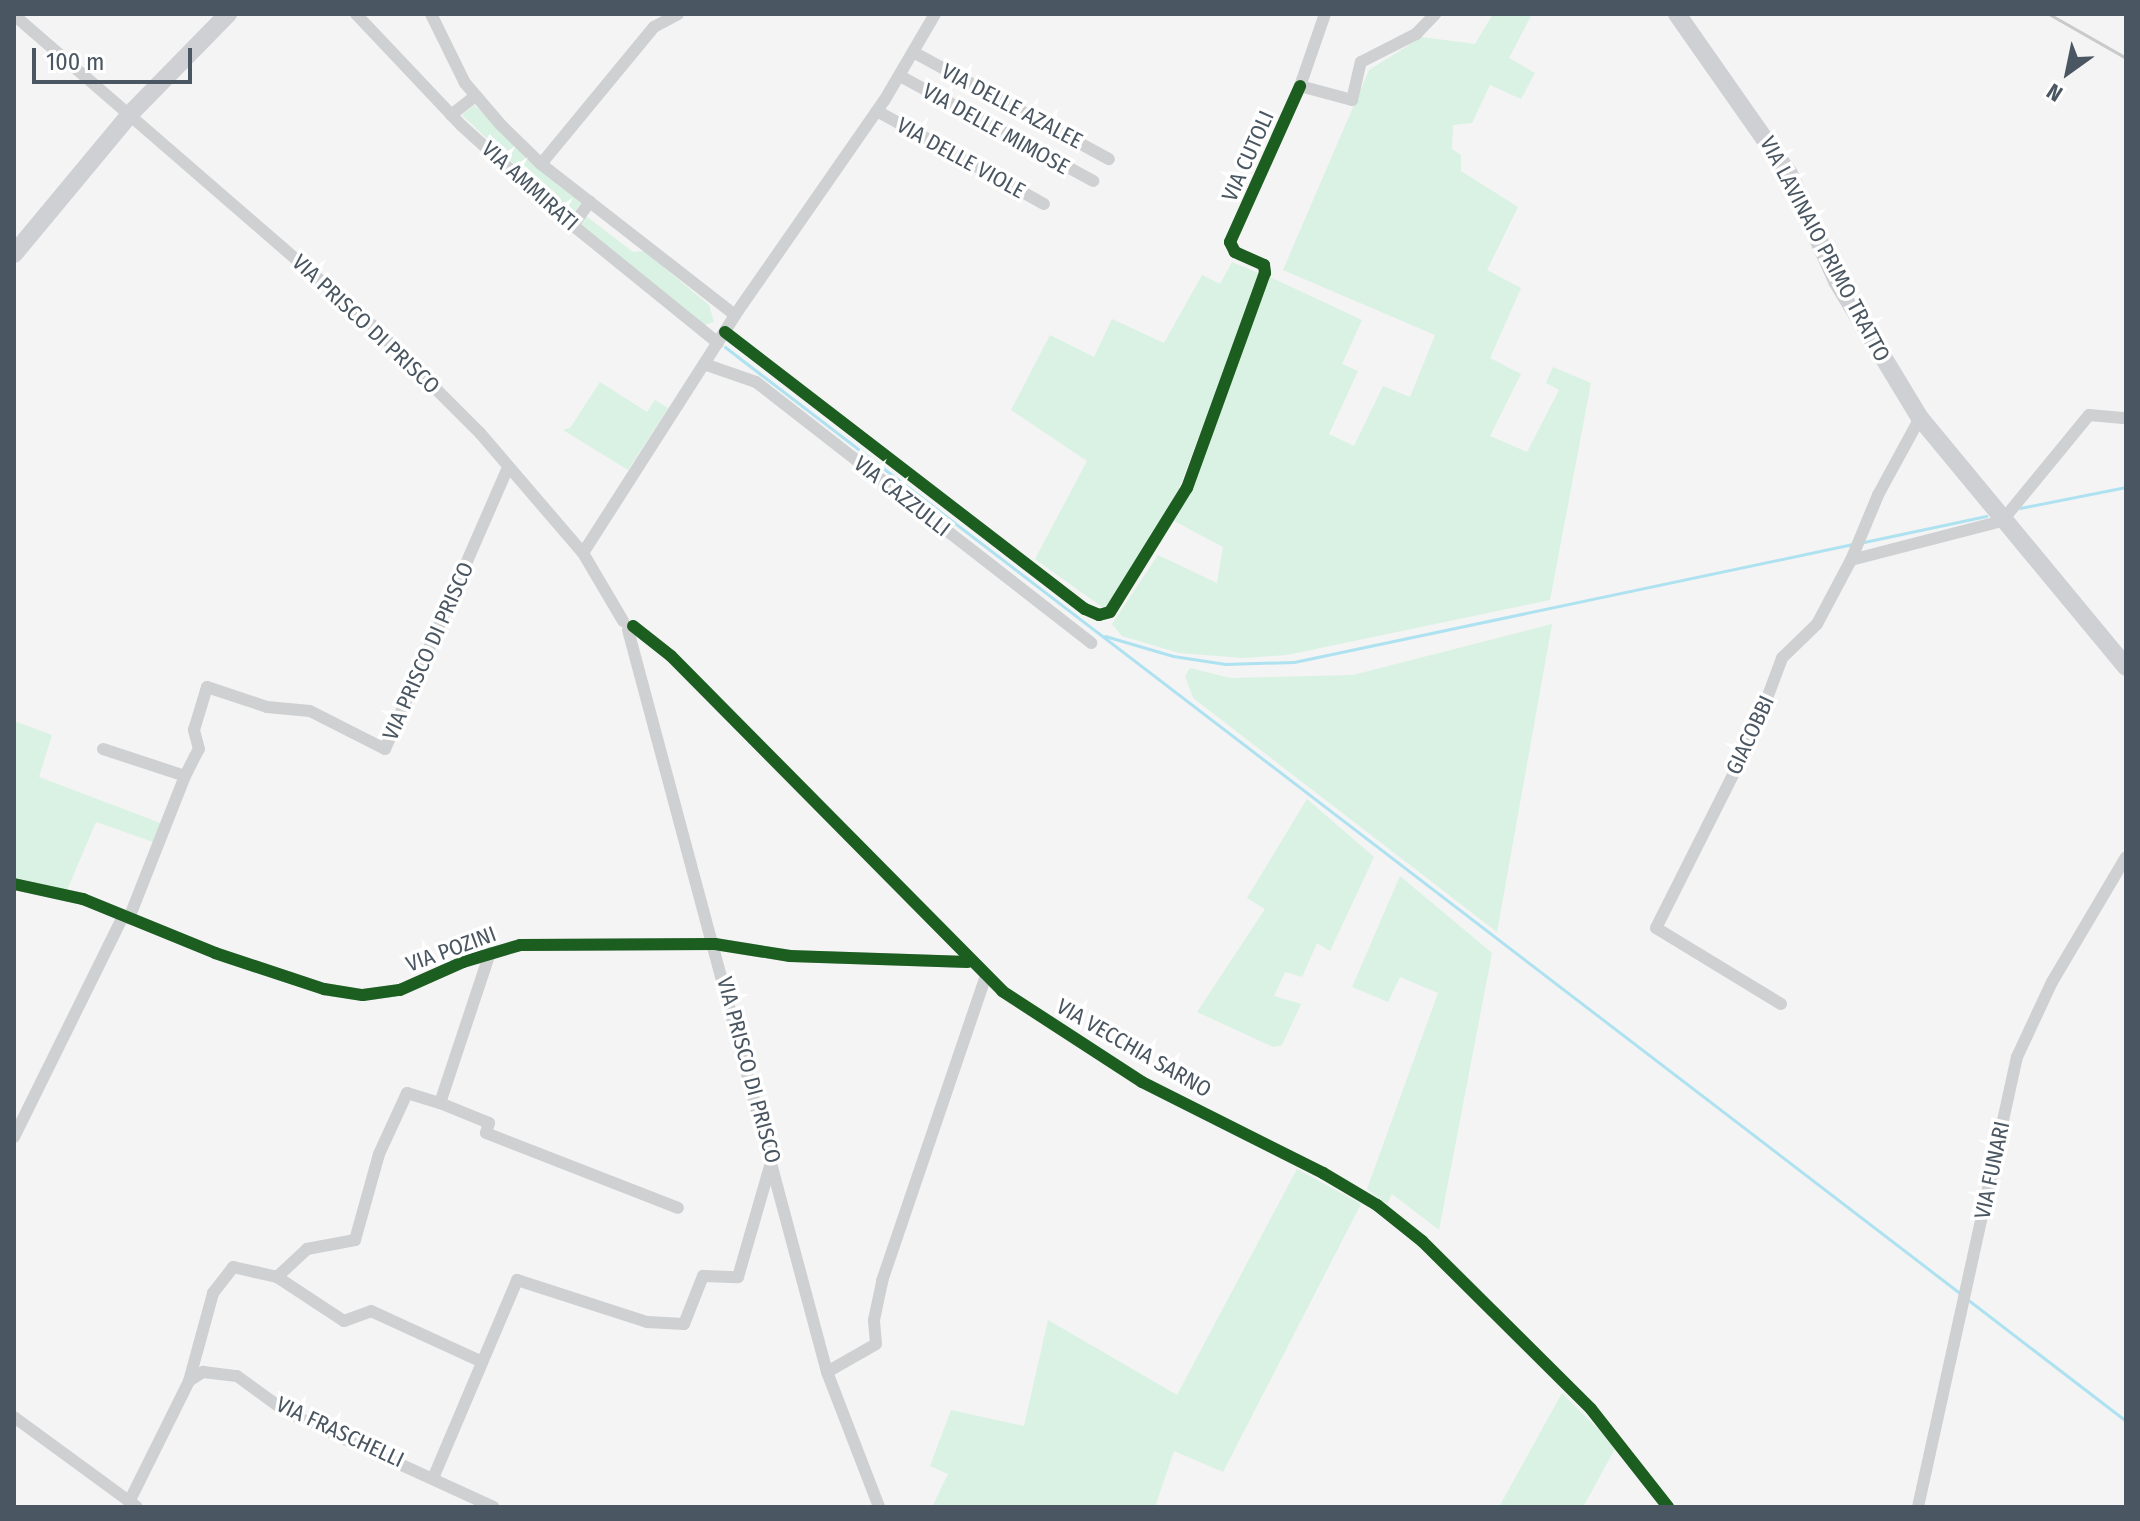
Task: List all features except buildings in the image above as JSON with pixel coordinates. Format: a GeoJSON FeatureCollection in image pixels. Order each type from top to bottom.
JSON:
{"type":"FeatureCollection","features":[{"type":"Feature","properties":{"kind":"street"},"geometry":{"type":"LineString","coordinates":[[14,254],[131,113],[189,49],[228,14]]}},
{"type":"Feature","properties":{"kind":"street","name":"VIA AMMIRATI"},"geometry":{"type":"LineString","coordinates":[[356,14],[451,115],[573,225],[721,338],[1099,615],[1119,604],[1187,488],[1265,273],[1264,265],[1235,252],[1230,242]]}},
{"type":"Feature","properties":{"kind":"street","name":"VIA AMMIRATI"},"geometry":{"type":"LineString","coordinates":[[431,14],[474,97],[541,164],[735,315]]}},
{"type":"Feature","properties":{"kind":"street"},"geometry":{"type":"LineString","coordinates":[[541,164],[654,27],[678,14]]}},
{"type":"Feature","properties":{"kind":"street"},"geometry":{"type":"LineString","coordinates":[[583,553],[735,315],[900,76],[935,14]]}},
{"type":"Feature","properties":{"kind":"street","name":"VIA CUTOLI"},"geometry":{"type":"LineString","coordinates":[[1230,242],[1300,86],[1325,14]]}},
{"type":"Feature","properties":{"kind":"street"},"geometry":{"type":"LineString","coordinates":[[1300,86],[1352,100],[1361,62],[1416,34],[1435,14]]}},
{"type":"Feature","properties":{"kind":"street","name":"VIA LAVINAIO PRIMO TRATTO"},"geometry":{"type":"LineString","coordinates":[[1677,14],[1789,174],[1837,281],[1920,418],[2002,521],[2126,667]]}},
{"type":"Feature","properties":{"kind":"street","name":"VIA PRISCO DI PRISCO"},"geometry":{"type":"LineString","coordinates":[[14,15],[131,113],[372,325],[508,468],[583,553],[628,626],[827,1372],[879,1507]]}},
{"type":"Feature","properties":{"kind":"street","name":"VIA DELLE AZALEE"},"geometry":{"type":"LineString","coordinates":[[915,53],[1109,159]]}},
{"type":"Feature","properties":{"kind":"street","name":"VIA DELLE MIMOSE"},"geometry":{"type":"LineString","coordinates":[[900,76],[1093,181]]}},
{"type":"Feature","properties":{"kind":"street"},"geometry":{"type":"LineString","coordinates":[[451,115],[474,97]]}},
{"type":"Feature","properties":{"kind":"street","name":"VIA DELLE VIOLE"},"geometry":{"type":"LineString","coordinates":[[877,111],[1044,204]]}},
{"type":"Feature","properties":{"kind":"street"},"geometry":{"type":"LineString","coordinates":[[573,225],[590,202]]}},
{"type":"Feature","properties":{"kind":"street","name":"VIA CAZZULLI"},"geometry":{"type":"LineString","coordinates":[[704,364],[756,382],[1091,643]]}},
{"type":"Feature","properties":{"kind":"street"},"geometry":{"type":"LineString","coordinates":[[1852,555],[2002,521],[2089,415],[2126,418]]}},
{"type":"Feature","properties":{"kind":"street","name":"GIACOBBI"},"geometry":{"type":"LineString","coordinates":[[1781,1004],[1660,933],[1657,921],[1754,733],[1782,658],[1817,624],[1920,418]]}},
{"type":"Feature","properties":{"kind":"street","name":"VIA PRISCO DI PRISCO"},"geometry":{"type":"LineString","coordinates":[[185,776],[199,749],[194,730],[207,687],[267,707],[310,711],[385,749],[508,468]]}},
{"type":"Feature","properties":{"kind":"street","name":"VIA VECCHIA SARNO"},"geometry":{"type":"LineString","coordinates":[[628,626],[671,656],[985,978],[1142,1082],[1377,1205],[1422,1241],[1591,1409],[1668,1507]]}},
{"type":"Feature","properties":{"kind":"street"},"geometry":{"type":"LineString","coordinates":[[14,1137],[126,917],[185,776],[103,749]]}},
{"type":"Feature","properties":{"kind":"street","name":"VIA FUNARI"},"geometry":{"type":"LineString","coordinates":[[1918,1507],[2017,1057],[2052,982],[2126,857]]}},
{"type":"Feature","properties":{"kind":"street","name":"VIA POZINI"},"geometry":{"type":"LineString","coordinates":[[14,884],[83,899],[310,984],[363,995],[400,990],[490,953],[520,945],[715,944],[790,956],[968,962]]}},
{"type":"Feature","properties":{"kind":"street"},"geometry":{"type":"LineString","coordinates":[[440,1103],[490,953]]}},
{"type":"Feature","properties":{"kind":"street"},"geometry":{"type":"LineString","coordinates":[[827,1372],[876,1344],[874,1320],[882,1281],[985,978]]}},
{"type":"Feature","properties":{"kind":"street"},"geometry":{"type":"LineString","coordinates":[[277,1277],[307,1249],[355,1240],[379,1154],[407,1093],[489,1123],[486,1133],[678,1208]]}},
{"type":"Feature","properties":{"kind":"street"},"geometry":{"type":"LineString","coordinates":[[434,1476],[480,1361],[517,1280],[647,1322],[684,1324],[703,1276],[738,1277],[772,1157]]}},
{"type":"Feature","properties":{"kind":"street"},"geometry":{"type":"LineString","coordinates":[[14,1417],[133,1504],[189,1381],[213,1293],[233,1267],[277,1277],[344,1321],[371,1311],[480,1361]]}},
{"type":"Feature","properties":{"kind":"street","name":"VIA FRASCHELLI"},"geometry":{"type":"LineString","coordinates":[[189,1381],[203,1372],[237,1376],[288,1413],[434,1476],[493,1507]]}},
{"type":"Feature","properties":{"kind":"green space"},"geometry":{"type":"Polygon","coordinates":[[[1493,14],[1532,14],[1509,58],[1535,73],[1521,99],[1490,85],[1472,123],[1453,125],[1452,149],[1461,155],[1461,171],[1518,207],[1487,270],[1521,288],[1490,358],[1521,374],[1490,436],[1527,452],[1559,390],[1546,383],[1553,367],[1591,383],[1550,600],[1287,655],[1243,658],[1179,653],[1122,636],[1112,624],[1158,555],[1217,583],[1223,547],[1174,521],[1188,496],[1270,277],[1362,320],[1342,364],[1358,371],[1329,434],[1354,446],[1383,386],[1410,397],[1435,335],[1283,270],[1369,70],[1422,37],[1475,44],[1493,14]]]}},
{"type":"Feature","properties":{"kind":"green space"},"geometry":{"type":"Polygon","coordinates":[[[474,105],[581,203],[570,217],[462,115],[474,105]]]}},
{"type":"Feature","properties":{"kind":"green space"},"geometry":{"type":"Polygon","coordinates":[[[586,216],[633,252],[644,251],[709,305],[714,322],[704,325],[579,225],[586,216]]]}},
{"type":"Feature","properties":{"kind":"green space"},"geometry":{"type":"Polygon","coordinates":[[[1232,262],[1261,274],[1178,491],[1108,606],[1102,607],[1035,559],[1087,461],[1011,410],[1050,335],[1094,357],[1112,319],[1164,343],[1202,275],[1220,284],[1232,262]]]}},
{"type":"Feature","properties":{"kind":"green space"},"geometry":{"type":"Polygon","coordinates":[[[600,382],[647,412],[655,400],[668,408],[628,470],[563,430],[570,428],[600,382]]]}},
{"type":"Feature","properties":{"kind":"green space"},"geometry":{"type":"Polygon","coordinates":[[[1552,624],[1497,932],[1193,698],[1185,676],[1190,668],[1230,678],[1353,675],[1552,624]]]}},
{"type":"Feature","properties":{"kind":"green space"},"geometry":{"type":"Polygon","coordinates":[[[14,721],[52,735],[39,777],[163,824],[156,843],[96,822],[67,890],[14,878],[14,721]]]}},
{"type":"Feature","properties":{"kind":"green space"},"geometry":{"type":"Polygon","coordinates":[[[1307,799],[1374,857],[1330,951],[1317,943],[1302,977],[1285,972],[1274,996],[1301,1004],[1282,1045],[1273,1047],[1197,1012],[1265,909],[1247,898],[1307,799]]]}},
{"type":"Feature","properties":{"kind":"green space"},"geometry":{"type":"Polygon","coordinates":[[[1400,876],[1492,953],[1439,1230],[1392,1194],[1387,1204],[1367,1189],[1438,993],[1400,977],[1388,1002],[1352,987],[1400,876]]]}},
{"type":"Feature","properties":{"kind":"green space"},"geometry":{"type":"Polygon","coordinates":[[[1297,1169],[1361,1204],[1223,1472],[1174,1451],[1155,1507],[932,1507],[948,1474],[930,1466],[951,1410],[1024,1426],[1048,1320],[1177,1395],[1297,1169]]]}},
{"type":"Feature","properties":{"kind":"green space"},"geometry":{"type":"Polygon","coordinates":[[[1562,1393],[1616,1447],[1583,1507],[1499,1507],[1562,1393]]]}},
{"type":"Feature","properties":{"kind":"waterway"},"geometry":{"type":"LineString","coordinates":[[725,347],[1961,1294]]}},
{"type":"Feature","properties":{"kind":"waterway"},"geometry":{"type":"LineString","coordinates":[[2020,508],[2126,487]]}},
{"type":"Feature","properties":{"kind":"waterway"},"geometry":{"type":"LineString","coordinates":[[1864,542],[1986,516]]}},
{"type":"Feature","properties":{"kind":"waterway"},"geometry":{"type":"LineString","coordinates":[[1105,636],[1173,656],[1225,664],[1294,662],[1853,544]]}},
{"type":"Feature","properties":{"kind":"waterway"},"geometry":{"type":"LineString","coordinates":[[1967,1299],[2126,1421]]}},
{"type":"Feature","properties":{"kind":"railway"},"geometry":{"type":"LineString","coordinates":[[2049,14],[2126,58]]}},
{"type":"Feature","properties":{"kind":"cycle path"},"geometry":{"type":"LineString","coordinates":[[725,332],[1085,609],[1099,615],[1110,612],[1187,488],[1265,273],[1264,265],[1235,252],[1230,242],[1300,86]]}},
{"type":"Feature","properties":{"kind":"cycle path"},"geometry":{"type":"LineString","coordinates":[[633,626],[671,656],[1002,991],[1142,1082],[1323,1173],[1377,1205],[1422,1241],[1591,1409],[1668,1507]]}},
{"type":"Feature","properties":{"kind":"cycle path"},"geometry":{"type":"LineString","coordinates":[[14,884],[83,899],[215,953],[324,989],[363,995],[400,990],[463,962],[520,945],[715,944],[790,956],[968,962]]}}]}
